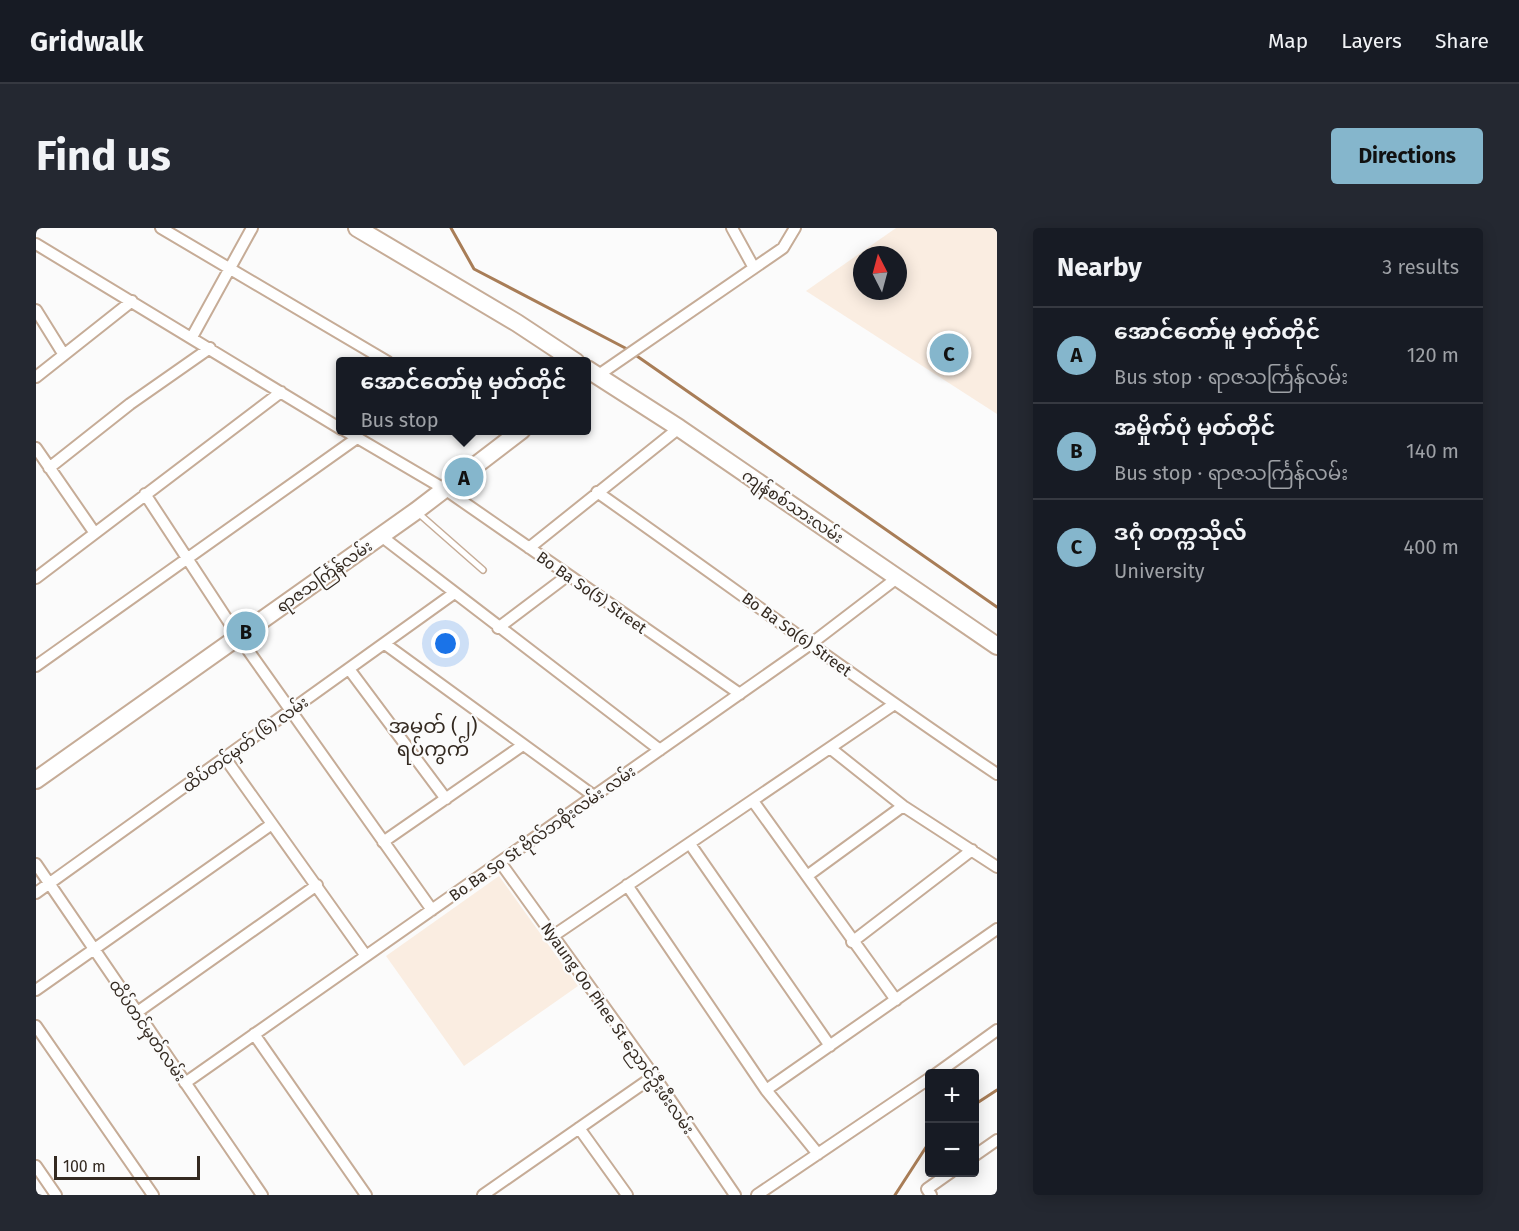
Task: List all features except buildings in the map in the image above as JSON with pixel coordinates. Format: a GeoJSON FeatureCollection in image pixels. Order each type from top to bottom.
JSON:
{"type":"FeatureCollection","features":[{"type":"Feature","properties":{"kind":"main road"},"geometry":{"type":"LineString","coordinates":[[357,228],[518,323],[569,357]]}},
{"type":"Feature","properties":{"kind":"main road","name":"ကျန်စစ်သားလမ်း"},"geometry":{"type":"LineString","coordinates":[[591,377],[679,428],[997,646]]}},
{"type":"Feature","properties":{"kind":"main road","name":"ရာဇသင်္ကြန်လမ်း"},"geometry":{"type":"LineString","coordinates":[[36,780],[446,490],[510,435]]}},
{"type":"Feature","properties":{"kind":"street"},"geometry":{"type":"LineString","coordinates":[[161,228],[379,357]]}},
{"type":"Feature","properties":{"kind":"street"},"geometry":{"type":"LineString","coordinates":[[192,337],[231,270],[252,228]]}},
{"type":"Feature","properties":{"kind":"street"},"geometry":{"type":"LineString","coordinates":[[732,228],[754,268]]}},
{"type":"Feature","properties":{"kind":"street"},"geometry":{"type":"LineString","coordinates":[[591,375],[783,248],[795,228]]}},
{"type":"Feature","properties":{"kind":"street","name":"Bo Ba So(5) Street"},"geometry":{"type":"LineString","coordinates":[[36,244],[336,426]]}},
{"type":"Feature","properties":{"kind":"street"},"geometry":{"type":"LineString","coordinates":[[36,377],[132,301]]}},
{"type":"Feature","properties":{"kind":"street"},"geometry":{"type":"LineString","coordinates":[[36,310],[64,355]]}},
{"type":"Feature","properties":{"kind":"street"},"geometry":{"type":"LineString","coordinates":[[49,468],[130,405],[210,348]]}},
{"type":"Feature","properties":{"kind":"street"},"geometry":{"type":"LineString","coordinates":[[36,578],[281,392]]}},
{"type":"Feature","properties":{"kind":"street"},"geometry":{"type":"LineString","coordinates":[[529,548],[679,428]]}},
{"type":"Feature","properties":{"kind":"street","name":"Bo Ba So(5) Street"},"geometry":{"type":"LineString","coordinates":[[351,435],[446,490],[740,694]]}},
{"type":"Feature","properties":{"kind":"street"},"geometry":{"type":"LineString","coordinates":[[36,666],[357,438]]}},
{"type":"Feature","properties":{"kind":"street"},"geometry":{"type":"LineString","coordinates":[[36,448],[94,532]]}},
{"type":"Feature","properties":{"kind":"street","name":"Bo Ba So(6) Street"},"geometry":{"type":"LineString","coordinates":[[597,492],[812,643],[893,705],[997,774]]}},
{"type":"Feature","properties":{"kind":"street"},"geometry":{"type":"LineString","coordinates":[[145,494],[238,636],[432,910]]}},
{"type":"Feature","properties":{"kind":"street"},"geometry":{"type":"LineString","coordinates":[[381,536],[453,594],[660,750]]}},
{"type":"Feature","properties":{"kind":"street"},"geometry":{"type":"LineString","coordinates":[[498,628],[567,576]]}},
{"type":"Feature","properties":{"kind":"street","name":"Bo Ba So St ဗိုလ်ဘစိုးလမ်း လမ်း"},"geometry":{"type":"LineString","coordinates":[[185,1083],[812,643],[897,578]]}},
{"type":"Feature","properties":{"kind":"street","name":"ထိပ်တင်မှတ် (၆) လမ်း"},"geometry":{"type":"LineString","coordinates":[[36,893],[453,594]]}},
{"type":"Feature","properties":{"kind":"street"},"geometry":{"type":"LineString","coordinates":[[385,644],[594,796]]}},
{"type":"Feature","properties":{"kind":"street"},"geometry":{"type":"LineString","coordinates":[[349,669],[446,799]]}},
{"type":"Feature","properties":{"kind":"street"},"geometry":{"type":"LineString","coordinates":[[553,936],[893,705]]}},
{"type":"Feature","properties":{"kind":"street"},"geometry":{"type":"LineString","coordinates":[[383,842],[524,745]]}},
{"type":"Feature","properties":{"kind":"street"},"geometry":{"type":"LineString","coordinates":[[830,748],[903,806],[997,867]]}},
{"type":"Feature","properties":{"kind":"street"},"geometry":{"type":"LineString","coordinates":[[225,758],[366,956]]}},
{"type":"Feature","properties":{"kind":"street"},"geometry":{"type":"LineString","coordinates":[[753,801],[852,942],[896,1000]]}},
{"type":"Feature","properties":{"kind":"street"},"geometry":{"type":"LineString","coordinates":[[807,876],[903,806]]}},
{"type":"Feature","properties":{"kind":"street"},"geometry":{"type":"LineString","coordinates":[[36,990],[272,824]]}},
{"type":"Feature","properties":{"kind":"street"},"geometry":{"type":"LineString","coordinates":[[690,844],[830,1046]]}},
{"type":"Feature","properties":{"kind":"street"},"geometry":{"type":"LineString","coordinates":[[852,942],[972,850]]}},
{"type":"Feature","properties":{"kind":"street","name":"Nyaung Oo Phee St ညောင်ဦးဖီးလမ်း"},"geometry":{"type":"LineString","coordinates":[[500,862],[654,1076],[735,1195]]}},
{"type":"Feature","properties":{"kind":"street","name":"ထိပ်တင်မှတ်လမ်း"},"geometry":{"type":"LineString","coordinates":[[36,864],[262,1195]]}},
{"type":"Feature","properties":{"kind":"street"},"geometry":{"type":"LineString","coordinates":[[136,1013],[317,885]]}},
{"type":"Feature","properties":{"kind":"street"},"geometry":{"type":"LineString","coordinates":[[627,885],[766,1090],[818,1154]]}},
{"type":"Feature","properties":{"kind":"street"},"geometry":{"type":"LineString","coordinates":[[766,1090],[997,929]]}},
{"type":"Feature","properties":{"kind":"street"},"geometry":{"type":"LineString","coordinates":[[36,1026],[153,1195]]}},
{"type":"Feature","properties":{"kind":"street"},"geometry":{"type":"LineString","coordinates":[[943,1069],[997,1030]]}},
{"type":"Feature","properties":{"kind":"street"},"geometry":{"type":"LineString","coordinates":[[254,1034],[366,1195]]}},
{"type":"Feature","properties":{"kind":"street"},"geometry":{"type":"LineString","coordinates":[[483,1195],[654,1076]]}},
{"type":"Feature","properties":{"kind":"street"},"geometry":{"type":"LineString","coordinates":[[757,1195],[925,1081]]}},
{"type":"Feature","properties":{"kind":"street"},"geometry":{"type":"LineString","coordinates":[[579,1128],[627,1195]]}},
{"type":"Feature","properties":{"kind":"street"},"geometry":{"type":"LineString","coordinates":[[979,1153],[997,1140]]}},
{"type":"Feature","properties":{"kind":"street"},"geometry":{"type":"LineString","coordinates":[[36,1166],[56,1195]]}},
{"type":"Feature","properties":{"kind":"street"},"geometry":{"type":"LineString","coordinates":[[929,1192],[946,1177]]}},
{"type":"Feature","properties":{"kind":"lane"},"geometry":{"type":"LineString","coordinates":[[416,511],[483,570]]}},
{"type":"Feature","properties":{"kind":"shaded area"},"geometry":{"type":"Polygon","coordinates":[[[896,228],[997,228],[997,414],[806,291],[853,258],[853,300],[907,300],[907,246],[870,246],[896,228]]]}},
{"type":"Feature","properties":{"kind":"shaded area"},"geometry":{"type":"Polygon","coordinates":[[[499,876],[578,986],[464,1066],[386,956],[499,876]]]}},
{"type":"Feature","properties":{"kind":"waterway"},"geometry":{"type":"LineString","coordinates":[[451,228],[474,269],[629,350]]}},
{"type":"Feature","properties":{"kind":"waterway"},"geometry":{"type":"LineString","coordinates":[[634,354],[997,607]]}},
{"type":"Feature","properties":{"kind":"waterway"},"geometry":{"type":"LineString","coordinates":[[979,1102],[997,1090]]}},
{"type":"Feature","properties":{"kind":"waterway"},"geometry":{"type":"LineString","coordinates":[[895,1195],[925,1149]]}},
{"type":"Feature","properties":{"kind":"place","name":"ဒဂုံ တက္ကသိုလ်"},"geometry":{"type":"Point","coordinates":[949,353]}},
{"type":"Feature","properties":{"kind":"place","name":"အောင်တော်မူ မှတ်တိုင်"},"geometry":{"type":"Point","coordinates":[464,477]}},
{"type":"Feature","properties":{"kind":"place","name":"အမှိုက်ပုံ မှတ်တိုင်"},"geometry":{"type":"Point","coordinates":[246,631]}},
{"type":"Feature","properties":{"kind":"district","name":"အမှတ် (၂) ရပ်ကွက်"},"geometry":{"type":"Point","coordinates":[433,738]}}]}
